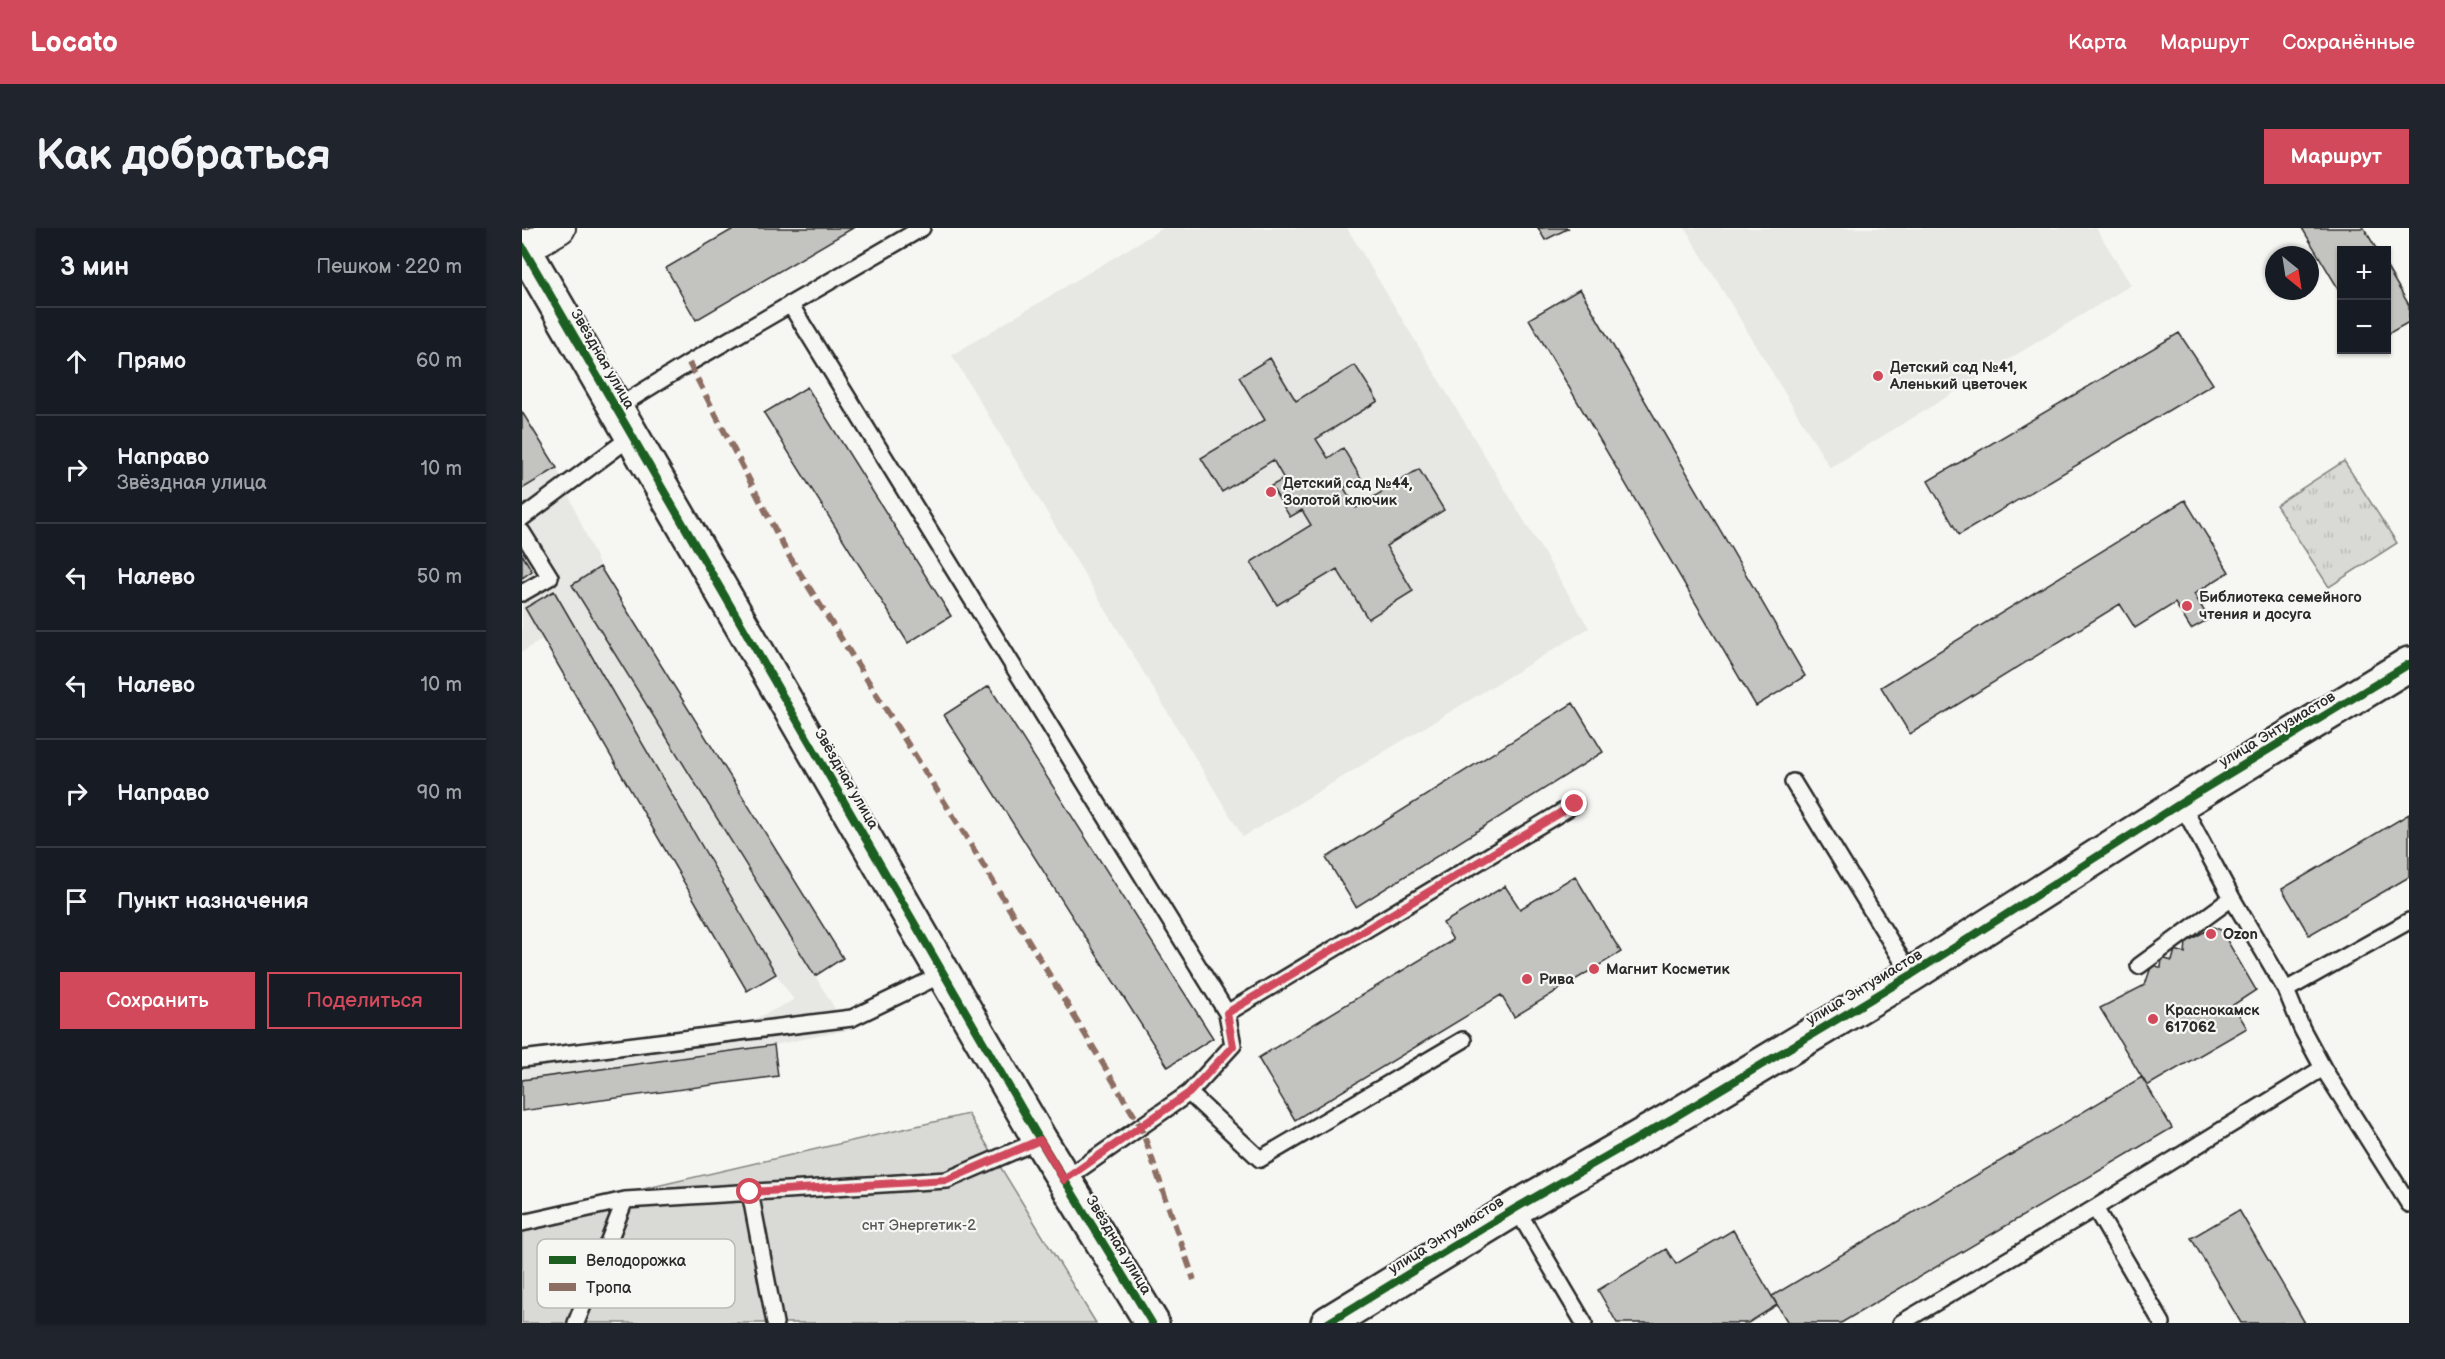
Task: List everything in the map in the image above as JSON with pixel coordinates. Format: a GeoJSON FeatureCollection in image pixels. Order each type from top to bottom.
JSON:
{"type":"FeatureCollection","features":[{"type":"Feature","properties":{"kind":"street"},"geometry":{"type":"LineString","coordinates":[[523,248],[560,228]]}},
{"type":"Feature","properties":{"kind":"street","name":"Звёздная улица"},"geometry":{"type":"LineString","coordinates":[[523,248],[1040,1140],[1152,1323]]}},
{"type":"Feature","properties":{"kind":"street","name":"улица Энтузиастов"},"geometry":{"type":"LineString","coordinates":[[1328,1323],[1516,1208],[1683,1112],[1911,975],[2181,803],[2409,664]]}},
{"type":"Feature","properties":{"kind":"lane"},"geometry":{"type":"LineString","coordinates":[[616,408],[922,228]]}},
{"type":"Feature","properties":{"kind":"lane"},"geometry":{"type":"LineString","coordinates":[[790,304],[1227,1013],[1233,1046],[1189,1093],[1064,1180]]}},
{"type":"Feature","properties":{"kind":"lane"},"geometry":{"type":"LineString","coordinates":[[522,518],[632,436]]}},
{"type":"Feature","properties":{"kind":"lane"},"geometry":{"type":"LineString","coordinates":[[522,532],[550,577],[522,592]]}},
{"type":"Feature","properties":{"kind":"lane"},"geometry":{"type":"LineString","coordinates":[[1793,782],[1911,975]]}},
{"type":"Feature","properties":{"kind":"lane"},"geometry":{"type":"LineString","coordinates":[[2181,803],[2232,898],[2286,990],[2302,1029],[2323,1068],[2409,1204]]}},
{"type":"Feature","properties":{"kind":"lane"},"geometry":{"type":"LineString","coordinates":[[1227,1013],[1575,804]]}},
{"type":"Feature","properties":{"kind":"lane"},"geometry":{"type":"LineString","coordinates":[[2139,966],[2232,898]]}},
{"type":"Feature","properties":{"kind":"lane"},"geometry":{"type":"LineString","coordinates":[[2286,990],[2409,921]]}},
{"type":"Feature","properties":{"kind":"lane"},"geometry":{"type":"LineString","coordinates":[[522,1059],[852,1018],[945,973]]}},
{"type":"Feature","properties":{"kind":"lane"},"geometry":{"type":"LineString","coordinates":[[1189,1093],[1260,1159],[1463,1040]]}},
{"type":"Feature","properties":{"kind":"lane"},"geometry":{"type":"LineString","coordinates":[[1901,1323],[2095,1208],[2323,1068]]}},
{"type":"Feature","properties":{"kind":"lane"},"geometry":{"type":"LineString","coordinates":[[522,1223],[625,1200],[947,1180],[1040,1140]]}},
{"type":"Feature","properties":{"kind":"lane"},"geometry":{"type":"LineString","coordinates":[[750,1192],[775,1323]]}},
{"type":"Feature","properties":{"kind":"lane"},"geometry":{"type":"LineString","coordinates":[[609,1239],[625,1200]]}},
{"type":"Feature","properties":{"kind":"lane"},"geometry":{"type":"LineString","coordinates":[[1516,1208],[1584,1323]]}},
{"type":"Feature","properties":{"kind":"lane"},"geometry":{"type":"LineString","coordinates":[[2095,1208],[2162,1323]]}},
{"type":"Feature","properties":{"kind":"lane"},"geometry":{"type":"LineString","coordinates":[[576,1323],[582,1308]]}},
{"type":"Feature","properties":{"kind":"shaded area","name":"Детский сад №44, Золотой ключик"},"geometry":{"type":"Polygon","coordinates":[[[1163,228],[1347,228],[1589,628],[1243,837],[952,355],[1163,228]]]}},
{"type":"Feature","properties":{"kind":"shaded area","name":"Детский сад №41, Аленький цветочек"},"geometry":{"type":"Polygon","coordinates":[[[1685,228],[2096,228],[2131,285],[1830,468],[1685,228]]]}},
{"type":"Feature","properties":{"kind":"shaded area"},"geometry":{"type":"Polygon","coordinates":[[[522,412],[557,468],[600,567],[843,958],[815,976],[848,1030],[774,1045],[778,1076],[522,1111],[522,1049],[751,1021],[794,1000],[776,974],[747,991],[543,639],[522,652],[522,412]]]}},
{"type":"Feature","properties":{"kind":"green space"},"geometry":{"type":"Polygon","coordinates":[[[2344,461],[2397,543],[2329,587],[2276,505],[2344,461]]]}},
{"type":"Feature","properties":{"kind":"green space","name":"снт Энергетик-2"},"geometry":{"type":"Polygon","coordinates":[[[968,1114],[1096,1323],[522,1323],[522,1217],[968,1114]]]}},
{"type":"Feature","properties":{"kind":"building"},"geometry":{"type":"Polygon","coordinates":[[[735,228],[853,228],[696,320],[666,268],[735,228]]]}},
{"type":"Feature","properties":{"kind":"building"},"geometry":{"type":"Polygon","coordinates":[[[1538,228],[1569,228],[1545,240],[1538,228]]]}},
{"type":"Feature","properties":{"kind":"building"},"geometry":{"type":"Polygon","coordinates":[[[2302,228],[2364,228],[2375,246],[2337,246],[2337,287],[2319,256],[2319,246],[2313,246],[2302,228]]]}},
{"type":"Feature","properties":{"kind":"building"},"geometry":{"type":"Polygon","coordinates":[[[2391,274],[2409,305],[2409,322],[2391,332],[2391,274]]]}},
{"type":"Feature","properties":{"kind":"building"},"geometry":{"type":"Polygon","coordinates":[[[1580,289],[1805,676],[1756,706],[1529,319],[1580,289]]]}},
{"type":"Feature","properties":{"kind":"building"},"geometry":{"type":"Polygon","coordinates":[[[2179,333],[2213,384],[1959,535],[1928,481],[2179,333]]]}},
{"type":"Feature","properties":{"kind":"building"},"geometry":{"type":"Polygon","coordinates":[[[1270,358],[1296,401],[1355,365],[1378,401],[1316,439],[1328,458],[1343,448],[1361,478],[1344,488],[1356,508],[1419,469],[1444,510],[1386,546],[1413,591],[1368,619],[1337,569],[1277,605],[1251,562],[1311,525],[1302,510],[1290,517],[1271,486],[1284,479],[1273,460],[1222,492],[1201,458],[1265,420],[1239,377],[1270,358]]]}},
{"type":"Feature","properties":{"kind":"building"},"geometry":{"type":"Polygon","coordinates":[[[807,387],[951,616],[908,643],[764,413],[807,387]]]}},
{"type":"Feature","properties":{"kind":"building"},"geometry":{"type":"Polygon","coordinates":[[[522,412],[557,468],[522,489],[522,412]]]}},
{"type":"Feature","properties":{"kind":"building"},"geometry":{"type":"Polygon","coordinates":[[[2185,500],[2229,572],[2194,594],[2209,619],[2191,629],[2175,603],[2135,628],[2120,604],[1910,734],[1881,687],[2185,500]]]}},
{"type":"Feature","properties":{"kind":"building"},"geometry":{"type":"Polygon","coordinates":[[[522,554],[532,571],[522,578],[522,554]]]}},
{"type":"Feature","properties":{"kind":"building"},"geometry":{"type":"Polygon","coordinates":[[[600,567],[843,958],[815,976],[572,585],[600,567]]]}},
{"type":"Feature","properties":{"kind":"building"},"geometry":{"type":"Polygon","coordinates":[[[554,591],[776,974],[747,991],[525,608],[554,591]]]}},
{"type":"Feature","properties":{"kind":"building"},"geometry":{"type":"Polygon","coordinates":[[[989,686],[1213,1038],[1168,1067],[944,715],[989,686]]]}},
{"type":"Feature","properties":{"kind":"building"},"geometry":{"type":"Polygon","coordinates":[[[1573,703],[1603,752],[1356,907],[1326,858],[1573,703]]]}},
{"type":"Feature","properties":{"kind":"building"},"geometry":{"type":"Polygon","coordinates":[[[2409,814],[2409,877],[2309,935],[2282,889],[2409,814]]]}},
{"type":"Feature","properties":{"kind":"building"},"geometry":{"type":"Polygon","coordinates":[[[1575,876],[1621,952],[1514,1017],[1501,995],[1295,1120],[1258,1058],[1453,940],[1443,923],[1505,886],[1520,909],[1575,876]]]}},
{"type":"Feature","properties":{"kind":"building"},"geometry":{"type":"Polygon","coordinates":[[[2213,927],[2221,930],[2256,990],[2233,1005],[2247,1028],[2147,1086],[2100,1008],[2145,985],[2152,964],[2161,968],[2162,958],[2172,961],[2175,950],[2185,953],[2186,942],[2213,927]]]}},
{"type":"Feature","properties":{"kind":"building"},"geometry":{"type":"Polygon","coordinates":[[[774,1045],[778,1076],[522,1111],[522,1080],[774,1045]]]}},
{"type":"Feature","properties":{"kind":"building"},"geometry":{"type":"Polygon","coordinates":[[[2142,1077],[2172,1128],[1841,1323],[1788,1323],[1772,1296],[2142,1077]]]}},
{"type":"Feature","properties":{"kind":"building"},"geometry":{"type":"Polygon","coordinates":[[[2239,1210],[2305,1323],[2241,1323],[2191,1238],[2239,1210]]]}},
{"type":"Feature","properties":{"kind":"building"},"geometry":{"type":"Polygon","coordinates":[[[1733,1230],[1777,1305],[1748,1323],[1617,1323],[1598,1290],[1666,1249],[1676,1264],[1733,1230]]]}},
{"type":"Feature","properties":{"kind":"marked path"},"geometry":{"type":"LineString","coordinates":[[689,363],[786,551],[962,830],[1141,1127],[1194,1280]]}},
{"type":"Feature","properties":{"kind":"cycle path"},"geometry":{"type":"LineString","coordinates":[[522,246],[1040,1140],[1152,1323]]}},
{"type":"Feature","properties":{"kind":"cycle path"},"geometry":{"type":"LineString","coordinates":[[1328,1323],[1516,1208],[1673,1118],[1911,975],[2181,803],[2409,664]]}},
{"type":"Feature","properties":{"kind":"place","name":"Детский сад №41, Аленький цветочек"},"geometry":{"type":"Point","coordinates":[1878,376]}},
{"type":"Feature","properties":{"kind":"place","name":"Детский сад №44, Золотой ключик"},"geometry":{"type":"Point","coordinates":[1271,492]}},
{"type":"Feature","properties":{"kind":"place","name":"Библиотека семейного чтения и досуга"},"geometry":{"type":"Point","coordinates":[2187,606]}},
{"type":"Feature","properties":{"kind":"place","name":"Ozon"},"geometry":{"type":"Point","coordinates":[2211,934]}},
{"type":"Feature","properties":{"kind":"place","name":"Магнит Косметик"},"geometry":{"type":"Point","coordinates":[1594,969]}},
{"type":"Feature","properties":{"kind":"place","name":"Рива"},"geometry":{"type":"Point","coordinates":[1527,979]}},
{"type":"Feature","properties":{"kind":"place","name":"Краснокамск 617062"},"geometry":{"type":"Point","coordinates":[2153,1019]}},
{"type":"Feature","properties":{"kind":"route"},"geometry":{"type":"LineString","coordinates":[[750,1192],[947,1180],[1040,1140],[1064,1180],[1189,1093],[1233,1046],[1227,1013],[1575,804]]}}]}
